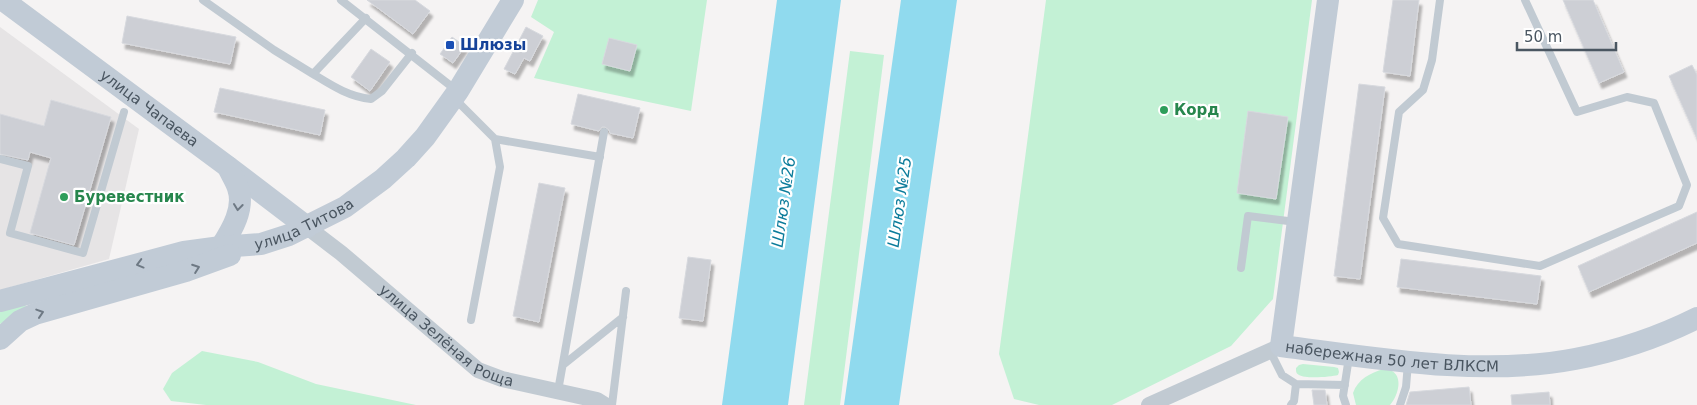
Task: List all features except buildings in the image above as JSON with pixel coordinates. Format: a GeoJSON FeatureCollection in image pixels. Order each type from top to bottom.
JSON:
{"type":"FeatureCollection","features":[{"type":"Feature","properties":{"kind":"street","name":"улица Чапаева"},"geometry":{"type":"LineString","coordinates":[[2,0],[227,166],[239,189],[239,208],[235,223],[222,247]]}},
{"type":"Feature","properties":{"kind":"street","name":"улица Титова"},"geometry":{"type":"LineString","coordinates":[[0,301],[184,252],[261,244],[307,228],[345,207],[406,158],[425,137],[456,94],[513,0]]}},
{"type":"Feature","properties":{"kind":"street","name":"набережная 50 лет ВЛКСМ"},"geometry":{"type":"LineString","coordinates":[[1328,0],[1298,222],[1276,348],[1408,362],[1478,366],[1533,364],[1574,359],[1618,349],[1676,328],[1697,318]]}},
{"type":"Feature","properties":{"kind":"street"},"geometry":{"type":"LineString","coordinates":[[227,166],[307,228]]}},
{"type":"Feature","properties":{"kind":"street","name":"улица Зелёная Роща"},"geometry":{"type":"LineString","coordinates":[[307,228],[341,254],[478,370],[502,379],[597,400],[605,405]]}},
{"type":"Feature","properties":{"kind":"street"},"geometry":{"type":"LineString","coordinates":[[0,339],[20,321],[36,314],[186,271],[261,244]]}},
{"type":"Feature","properties":{"kind":"street"},"geometry":{"type":"LineString","coordinates":[[1149,405],[1276,348]]}},
{"type":"Feature","properties":{"kind":"lane"},"geometry":{"type":"LineString","coordinates":[[203,0],[274,50],[341,91],[360,98],[371,99],[382,91],[412,53]]}},
{"type":"Feature","properties":{"kind":"lane"},"geometry":{"type":"LineString","coordinates":[[341,0],[412,53],[456,94],[495,139],[500,167],[471,320]]}},
{"type":"Feature","properties":{"kind":"lane"},"geometry":{"type":"LineString","coordinates":[[1440,0],[1432,60],[1423,90],[1399,112],[1383,218],[1398,244],[1540,266],[1679,206],[1687,185],[1654,103],[1627,97],[1577,112],[1526,0]]}},
{"type":"Feature","properties":{"kind":"lane"},"geometry":{"type":"LineString","coordinates":[[313,74],[366,18]]}},
{"type":"Feature","properties":{"kind":"lane"},"geometry":{"type":"LineString","coordinates":[[0,159],[28,166],[10,232],[83,253],[124,112]]}},
{"type":"Feature","properties":{"kind":"lane"},"geometry":{"type":"LineString","coordinates":[[558,391],[604,132]]}},
{"type":"Feature","properties":{"kind":"lane"},"geometry":{"type":"LineString","coordinates":[[495,139],[600,157]]}},
{"type":"Feature","properties":{"kind":"lane"},"geometry":{"type":"LineString","coordinates":[[1241,268],[1248,216],[1298,222]]}},
{"type":"Feature","properties":{"kind":"lane"},"geometry":{"type":"LineString","coordinates":[[612,405],[626,291]]}},
{"type":"Feature","properties":{"kind":"lane"},"geometry":{"type":"LineString","coordinates":[[563,365],[623,317]]}},
{"type":"Feature","properties":{"kind":"lane"},"geometry":{"type":"LineString","coordinates":[[1276,348],[1282,375],[1296,384],[1345,386]]}},
{"type":"Feature","properties":{"kind":"lane"},"geometry":{"type":"LineString","coordinates":[[1346,405],[1344,396],[1350,355]]}},
{"type":"Feature","properties":{"kind":"lane"},"geometry":{"type":"LineString","coordinates":[[1400,405],[1406,387],[1408,362]]}},
{"type":"Feature","properties":{"kind":"lane"},"geometry":{"type":"LineString","coordinates":[[1291,405],[1294,401],[1296,384]]}},
{"type":"Feature","properties":{"kind":"shaded area"},"geometry":{"type":"Polygon","coordinates":[[[0,27],[139,129],[109,259],[0,290],[0,27]]]}},
{"type":"Feature","properties":{"kind":"green space"},"geometry":{"type":"Polygon","coordinates":[[[538,0],[707,0],[691,111],[534,78],[554,32],[531,17],[538,0]]]}},
{"type":"Feature","properties":{"kind":"green space","name":"Корд"},"geometry":{"type":"Polygon","coordinates":[[[1046,0],[1312,0],[1273,299],[1231,346],[1112,405],[1039,405],[1014,399],[999,354],[1046,0]]]}},
{"type":"Feature","properties":{"kind":"green space"},"geometry":{"type":"Polygon","coordinates":[[[850,51],[884,55],[840,405],[804,405],[850,51]]]}},
{"type":"Feature","properties":{"kind":"green space"},"geometry":{"type":"Polygon","coordinates":[[[25,302],[26,308],[0,324],[0,309],[25,302]]]}},
{"type":"Feature","properties":{"kind":"green space"},"geometry":{"type":"Polygon","coordinates":[[[202,351],[258,362],[316,384],[416,405],[206,405],[171,401],[163,389],[172,373],[202,351]]]}},
{"type":"Feature","properties":{"kind":"green space"},"geometry":{"type":"Polygon","coordinates":[[[1303,364],[1334,367],[1338,368],[1339,372],[1338,375],[1330,376],[1302,376],[1297,373],[1296,368],[1303,364]]]}},
{"type":"Feature","properties":{"kind":"green space"},"geometry":{"type":"Polygon","coordinates":[[[1384,369],[1392,371],[1398,378],[1397,393],[1390,405],[1356,405],[1353,393],[1361,380],[1374,372],[1384,369]]]}},
{"type":"Feature","properties":{"kind":"water","name":"Шлюз №26"},"geometry":{"type":"Polygon","coordinates":[[[777,0],[841,0],[788,405],[722,405],[777,0]]]}},
{"type":"Feature","properties":{"kind":"water","name":"Шлюз №25"},"geometry":{"type":"Polygon","coordinates":[[[901,0],[957,0],[899,405],[844,405],[901,0]]]}},
{"type":"Feature","properties":{"kind":"place","name":"Шлюзы"},"geometry":{"type":"Point","coordinates":[450,45]}},
{"type":"Feature","properties":{"kind":"place","name":"Корд"},"geometry":{"type":"Point","coordinates":[1164,110]}},
{"type":"Feature","properties":{"kind":"place","name":"Буревестник"},"geometry":{"type":"Point","coordinates":[64,197]}}]}
